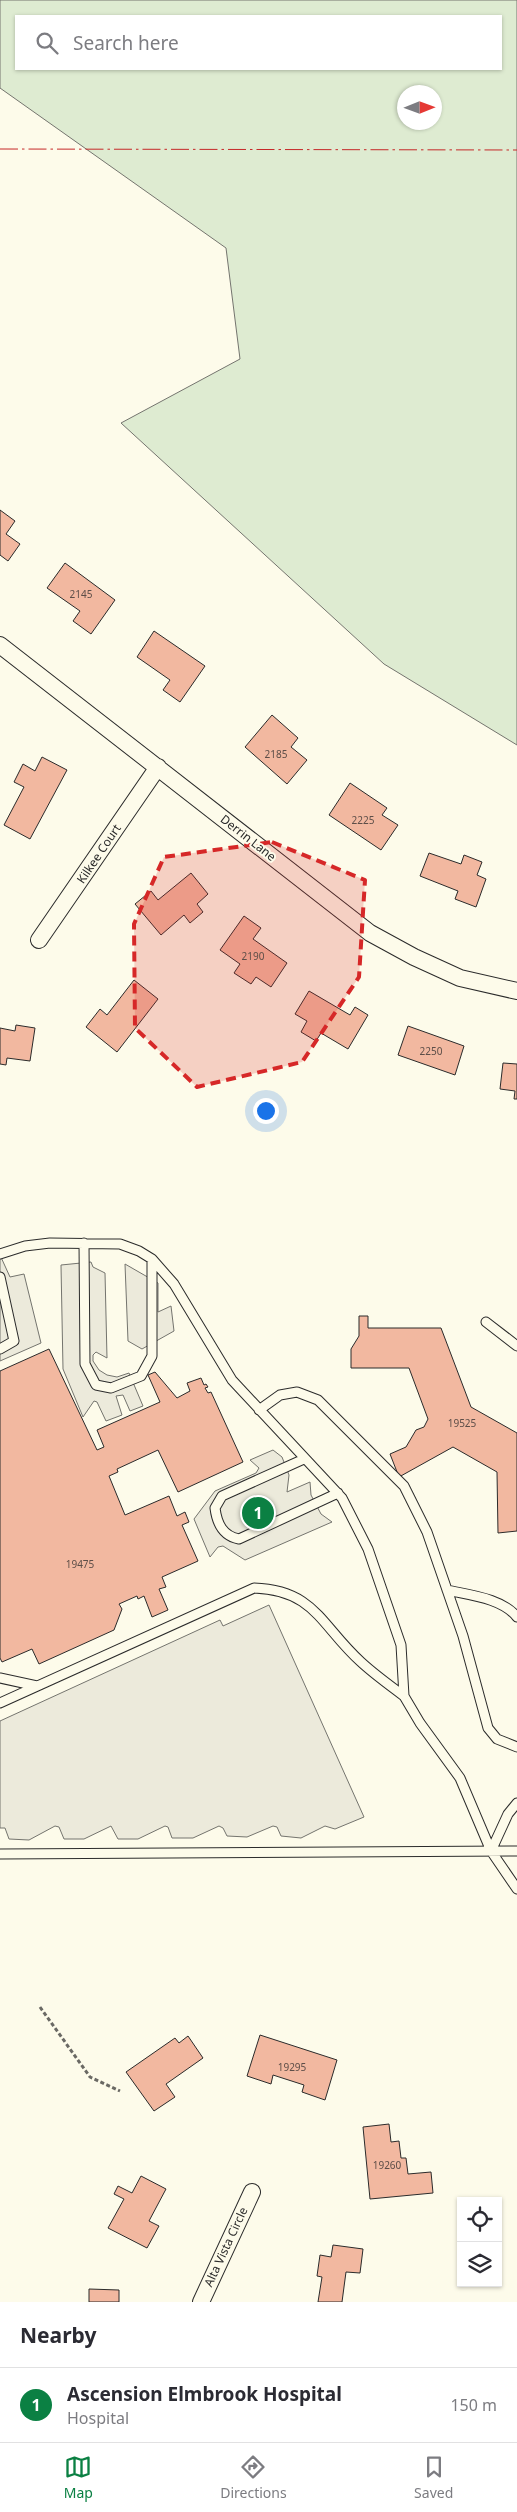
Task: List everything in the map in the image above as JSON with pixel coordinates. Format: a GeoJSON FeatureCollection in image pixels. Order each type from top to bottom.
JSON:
{"type":"FeatureCollection","features":[{"type":"Feature","properties":{"kind":"street","name":"Derrin Lane"},"geometry":{"type":"LineString","coordinates":[[0,645],[370,933],[414,957],[460,978],[517,991]]}},
{"type":"Feature","properties":{"kind":"street","name":"Kilkee Court"},"geometry":{"type":"LineString","coordinates":[[39,940],[158,767]]}},
{"type":"Feature","properties":{"kind":"street","name":"Alta Vista Circle"},"geometry":{"type":"LineString","coordinates":[[201,2302],[252,2192]]}},
{"type":"Feature","properties":{"kind":"lane"},"geometry":{"type":"LineString","coordinates":[[0,1254],[25,1246],[50,1243],[120,1244],[139,1251],[152,1259],[174,1284],[232,1380],[304,1459],[338,1493],[368,1550],[388,1604],[400,1645],[404,1696]]}},
{"type":"Feature","properties":{"kind":"lane"},"geometry":{"type":"LineString","coordinates":[[84,1243],[85,1364],[96,1385],[111,1388],[140,1376],[152,1356],[152,1259]]}},
{"type":"Feature","properties":{"kind":"lane"},"geometry":{"type":"LineString","coordinates":[[0,1277],[14,1342],[0,1348]]}},
{"type":"Feature","properties":{"kind":"lane"},"geometry":{"type":"LineString","coordinates":[[486,1322],[517,1346]]}},
{"type":"Feature","properties":{"kind":"lane"},"geometry":{"type":"LineString","coordinates":[[259,1410],[280,1395],[297,1392],[318,1400],[404,1486],[427,1532],[463,1636],[488,1728],[497,1740],[517,1747]]}},
{"type":"Feature","properties":{"kind":"lane"},"geometry":{"type":"LineString","coordinates":[[304,1459],[222,1496],[215,1508],[224,1533],[231,1538],[239,1539],[338,1493]]}},
{"type":"Feature","properties":{"kind":"lane"},"geometry":{"type":"LineString","coordinates":[[0,1703],[254,1588],[272,1588],[293,1595],[310,1606],[360,1662],[404,1696],[420,1723],[460,1778],[491,1852],[517,1889]]}},
{"type":"Feature","properties":{"kind":"lane"},"geometry":{"type":"LineString","coordinates":[[447,1590],[483,1598],[512,1611],[517,1617]]}},
{"type":"Feature","properties":{"kind":"lane"},"geometry":{"type":"LineString","coordinates":[[0,1678],[37,1686]]}},
{"type":"Feature","properties":{"kind":"lane"},"geometry":{"type":"LineString","coordinates":[[491,1852],[508,1814],[517,1803]]}},
{"type":"Feature","properties":{"kind":"lane"},"geometry":{"type":"LineString","coordinates":[[0,1854],[517,1851]]}},
{"type":"Feature","properties":{"kind":"path"},"geometry":{"type":"LineString","coordinates":[[40,2007],[90,2077],[120,2091]]}},
{"type":"Feature","properties":{"kind":"highlighted area"},"geometry":{"type":"Polygon","coordinates":[[[272,842],[365,880],[359,977],[302,1062],[197,1087],[135,1028],[134,924],[164,857],[272,842]]]}},
{"type":"Feature","properties":{"kind":"green space"},"geometry":{"type":"Polygon","coordinates":[[[0,0],[517,0],[517,745],[384,664],[121,423],[240,359],[226,248],[0,88],[0,0]]]}},
{"type":"Feature","properties":{"kind":"shaded area"},"geometry":{"type":"Polygon","coordinates":[[[0,1255],[10,1277],[24,1274],[41,1343],[0,1361],[0,1255]]]}},
{"type":"Feature","properties":{"kind":"shaded area"},"geometry":{"type":"Polygon","coordinates":[[[91,1262],[93,1267],[105,1273],[107,1358],[96,1352],[93,1355],[93,1361],[99,1370],[107,1375],[117,1377],[129,1373],[143,1406],[130,1411],[123,1395],[116,1396],[122,1415],[106,1421],[97,1402],[94,1401],[83,1417],[63,1369],[61,1265],[91,1262]]]}},
{"type":"Feature","properties":{"kind":"shaded area"},"geometry":{"type":"Polygon","coordinates":[[[125,1264],[158,1283],[158,1312],[171,1306],[174,1331],[142,1349],[128,1341],[125,1264]]]}},
{"type":"Feature","properties":{"kind":"shaded area"},"geometry":{"type":"Polygon","coordinates":[[[273,1450],[282,1457],[289,1475],[287,1492],[310,1482],[311,1495],[321,1514],[332,1522],[245,1560],[223,1546],[218,1547],[210,1557],[194,1519],[215,1491],[256,1473],[259,1468],[250,1460],[273,1450]]]}},
{"type":"Feature","properties":{"kind":"shaded area"},"geometry":{"type":"Polygon","coordinates":[[[269,1605],[364,1817],[335,1829],[325,1826],[301,1838],[281,1836],[277,1827],[273,1826],[247,1837],[227,1836],[223,1828],[219,1826],[193,1838],[172,1838],[168,1827],[165,1826],[138,1839],[118,1839],[111,1826],[84,1839],[64,1839],[59,1827],[55,1826],[29,1840],[9,1839],[5,1828],[0,1828],[0,1721],[220,1620],[223,1626],[269,1605]]]}},
{"type":"Feature","properties":{"kind":"building"},"geometry":{"type":"Polygon","coordinates":[[[0,510],[15,521],[6,534],[20,544],[8,561],[0,555],[0,510]]]}},
{"type":"Feature","properties":{"kind":"building"},"geometry":{"type":"Polygon","coordinates":[[[65,563],[115,600],[91,634],[73,621],[80,611],[47,588],[65,563]]]}},
{"type":"Feature","properties":{"kind":"building"},"geometry":{"type":"Polygon","coordinates":[[[154,631],[205,666],[180,702],[163,690],[170,680],[137,657],[154,631]]]}},
{"type":"Feature","properties":{"kind":"building"},"geometry":{"type":"Polygon","coordinates":[[[272,715],[298,738],[291,747],[307,760],[287,784],[245,747],[272,715]]]}},
{"type":"Feature","properties":{"kind":"building"},"geometry":{"type":"Polygon","coordinates":[[[42,757],[67,770],[30,839],[4,825],[24,787],[14,782],[23,764],[35,771],[42,757]]]}},
{"type":"Feature","properties":{"kind":"building"},"geometry":{"type":"Polygon","coordinates":[[[350,783],[387,808],[382,815],[398,825],[381,850],[329,815],[350,783]]]}},
{"type":"Feature","properties":{"kind":"building"},"geometry":{"type":"Polygon","coordinates":[[[429,853],[461,864],[464,855],[482,862],[477,875],[486,879],[476,907],[455,899],[458,891],[420,876],[429,853]]]}},
{"type":"Feature","properties":{"kind":"building"},"geometry":{"type":"Polygon","coordinates":[[[191,873],[208,894],[197,904],[203,912],[190,923],[184,915],[161,935],[135,904],[151,891],[158,900],[191,873]]]}},
{"type":"Feature","properties":{"kind":"building"},"geometry":{"type":"Polygon","coordinates":[[[244,916],[261,928],[253,939],[287,963],[271,987],[256,977],[251,984],[234,973],[240,964],[220,950],[244,916]]]}},
{"type":"Feature","properties":{"kind":"building"},"geometry":{"type":"Polygon","coordinates":[[[134,980],[158,999],[117,1052],[86,1027],[100,1009],[107,1015],[134,980]]]}},
{"type":"Feature","properties":{"kind":"building"},"geometry":{"type":"Polygon","coordinates":[[[309,991],[350,1015],[355,1007],[368,1015],[348,1049],[321,1033],[316,1041],[301,1032],[307,1021],[295,1014],[309,991]]]}},
{"type":"Feature","properties":{"kind":"building"},"geometry":{"type":"Polygon","coordinates":[[[16,1025],[35,1028],[30,1061],[7,1058],[6,1065],[0,1064],[0,1028],[15,1031],[16,1025]]]}},
{"type":"Feature","properties":{"kind":"building"},"geometry":{"type":"Polygon","coordinates":[[[408,1026],[464,1046],[455,1075],[398,1055],[408,1026]]]}},
{"type":"Feature","properties":{"kind":"building"},"geometry":{"type":"Polygon","coordinates":[[[503,1063],[517,1064],[517,1099],[514,1099],[515,1091],[500,1089],[503,1063]]]}},
{"type":"Feature","properties":{"kind":"building"},"geometry":{"type":"Polygon","coordinates":[[[359,1316],[368,1316],[368,1328],[441,1328],[471,1407],[517,1433],[517,1531],[498,1533],[497,1472],[453,1447],[399,1477],[390,1454],[406,1447],[416,1430],[424,1427],[428,1419],[409,1368],[351,1368],[351,1349],[359,1336],[359,1316]]]}},
{"type":"Feature","properties":{"kind":"building"},"geometry":{"type":"Polygon","coordinates":[[[49,1349],[97,1450],[104,1447],[97,1430],[160,1402],[148,1375],[155,1372],[177,1398],[190,1391],[187,1383],[201,1378],[204,1385],[206,1384],[208,1387],[205,1388],[208,1393],[211,1392],[243,1462],[178,1492],[158,1450],[117,1469],[118,1472],[109,1476],[125,1515],[169,1496],[177,1516],[185,1512],[189,1522],[182,1525],[198,1561],[162,1577],[166,1587],[159,1589],[168,1610],[152,1617],[144,1596],[138,1599],[137,1596],[119,1604],[122,1609],[114,1630],[39,1664],[32,1649],[2,1662],[0,1658],[0,1371],[49,1349]]]}},
{"type":"Feature","properties":{"kind":"building"},"geometry":{"type":"Polygon","coordinates":[[[260,2035],[337,2060],[325,2100],[302,2092],[304,2085],[273,2075],[271,2084],[247,2076],[260,2035]]]}},
{"type":"Feature","properties":{"kind":"building"},"geometry":{"type":"Polygon","coordinates":[[[188,2036],[203,2058],[166,2084],[175,2097],[154,2111],[126,2072],[175,2038],[179,2043],[188,2036]]]}},
{"type":"Feature","properties":{"kind":"building"},"geometry":{"type":"Polygon","coordinates":[[[389,2124],[391,2142],[399,2141],[401,2158],[406,2158],[408,2174],[431,2172],[433,2193],[370,2199],[363,2127],[389,2124]]]}},
{"type":"Feature","properties":{"kind":"building"},"geometry":{"type":"Polygon","coordinates":[[[141,2176],[166,2189],[149,2221],[159,2226],[147,2248],[108,2228],[124,2199],[114,2194],[118,2186],[132,2193],[141,2176]]]}},
{"type":"Feature","properties":{"kind":"building"},"geometry":{"type":"Polygon","coordinates":[[[333,2245],[363,2249],[360,2273],[346,2272],[342,2302],[318,2302],[322,2277],[317,2276],[320,2255],[331,2257],[333,2245]]]}},
{"type":"Feature","properties":{"kind":"building"},"geometry":{"type":"Polygon","coordinates":[[[89,2289],[119,2290],[119,2302],[89,2302],[89,2289]]]}},
{"type":"Feature","properties":{"kind":"power"},"geometry":{"type":"LineString","coordinates":[[0,149],[517,150]]}},
{"type":"Feature","properties":{"kind":"place","name":"Ascension Elmbrook Hospital"},"geometry":{"type":"Point","coordinates":[258,1513]}}]}
